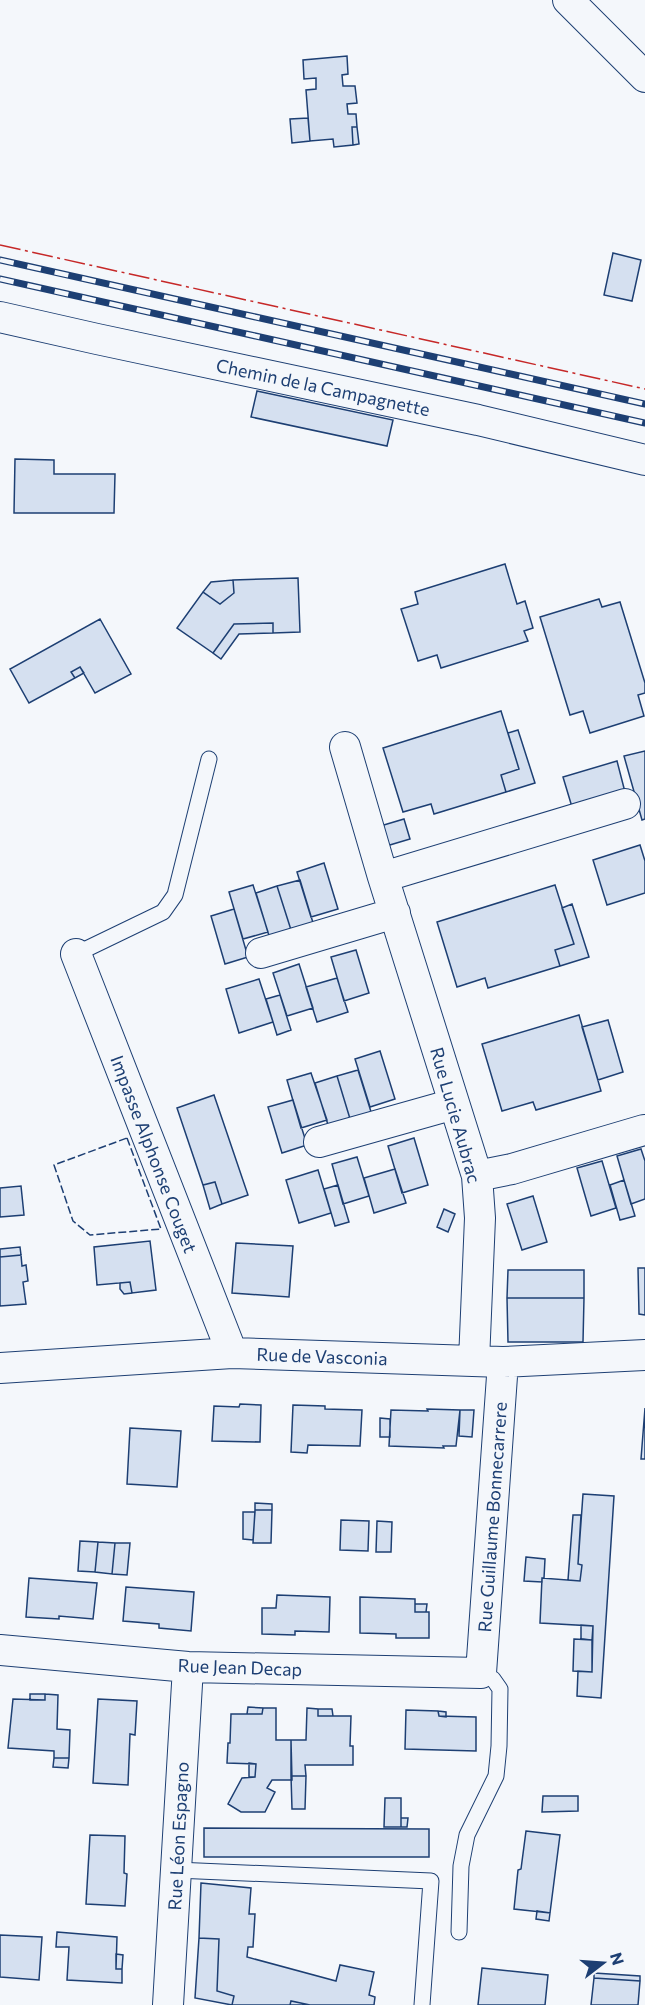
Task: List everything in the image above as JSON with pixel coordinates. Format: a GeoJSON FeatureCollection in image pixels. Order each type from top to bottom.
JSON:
{"type":"FeatureCollection","features":[{"type":"Feature","properties":{"kind":"street"},"geometry":{"type":"LineString","coordinates":[[568,0],[645,77]]}},
{"type":"Feature","properties":{"kind":"street","name":"Chemin de la Campagnette"},"geometry":{"type":"LineString","coordinates":[[0,317],[478,420],[645,460]]}},
{"type":"Feature","properties":{"kind":"street","name":"Rue Lucie Aubrac"},"geometry":{"type":"LineString","coordinates":[[345,747],[394,914],[477,1176],[480,1218],[474,1361]]}},
{"type":"Feature","properties":{"kind":"street"},"geometry":{"type":"LineString","coordinates":[[383,877],[625,804]]}},
{"type":"Feature","properties":{"kind":"street"},"geometry":{"type":"LineString","coordinates":[[261,953],[394,914]]}},
{"type":"Feature","properties":{"kind":"street","name":"Impasse Alphonse Couget"},"geometry":{"type":"LineString","coordinates":[[76,954],[232,1353]]}},
{"type":"Feature","properties":{"kind":"street"},"geometry":{"type":"LineString","coordinates":[[319,1142],[454,1104]]}},
{"type":"Feature","properties":{"kind":"street"},"geometry":{"type":"LineString","coordinates":[[477,1176],[513,1169],[644,1130]]}},
{"type":"Feature","properties":{"kind":"street","name":"Rue de Vasconia"},"geometry":{"type":"LineString","coordinates":[[0,1368],[232,1353],[503,1362],[645,1355]]}},
{"type":"Feature","properties":{"kind":"street","name":"Rue Guillaume Bonnecarrere"},"geometry":{"type":"LineString","coordinates":[[481,1673],[503,1362]]}},
{"type":"Feature","properties":{"kind":"street","name":"Rue Jean Decap"},"geometry":{"type":"LineString","coordinates":[[0,1650],[188,1666],[481,1673]]}},
{"type":"Feature","properties":{"kind":"street","name":"Rue Léon Espagno"},"geometry":{"type":"LineString","coordinates":[[168,2005],[188,1666]]}},
{"type":"Feature","properties":{"kind":"lane"},"geometry":{"type":"LineString","coordinates":[[76,954],[163,912],[175,895],[209,759]]}},
{"type":"Feature","properties":{"kind":"lane"},"geometry":{"type":"LineString","coordinates":[[459,1932],[461,1866],[467,1835],[496,1776],[499,1746],[500,1689],[493,1679],[481,1673]]}},
{"type":"Feature","properties":{"kind":"lane"},"geometry":{"type":"LineString","coordinates":[[176,1869],[431,1881],[422,2005]]}},
{"type":"Feature","properties":{"kind":"building"},"geometry":{"type":"Polygon","coordinates":[[[347,56],[348,74],[342,75],[343,86],[355,86],[357,103],[347,104],[348,114],[356,114],[357,127],[352,127],[353,145],[334,147],[333,139],[310,141],[306,90],[316,89],[316,78],[304,79],[303,60],[347,56]]]}},
{"type":"Feature","properties":{"kind":"building"},"geometry":{"type":"Polygon","coordinates":[[[308,118],[310,141],[292,143],[290,119],[308,118]]]}},
{"type":"Feature","properties":{"kind":"building"},"geometry":{"type":"Polygon","coordinates":[[[352,127],[357,127],[359,144],[353,145],[352,127]]]}},
{"type":"Feature","properties":{"kind":"building"},"geometry":{"type":"Polygon","coordinates":[[[613,253],[641,260],[632,301],[604,295],[613,253]]]}},
{"type":"Feature","properties":{"kind":"building"},"geometry":{"type":"Polygon","coordinates":[[[257,391],[393,420],[387,446],[251,417],[257,391]]]}},
{"type":"Feature","properties":{"kind":"building"},"geometry":{"type":"Polygon","coordinates":[[[15,459],[54,460],[54,474],[115,474],[114,513],[14,513],[15,459]]]}},
{"type":"Feature","properties":{"kind":"building"},"geometry":{"type":"Polygon","coordinates":[[[505,564],[517,604],[525,601],[533,628],[524,631],[528,641],[441,668],[437,655],[418,661],[401,609],[418,604],[415,592],[505,564]]]}},
{"type":"Feature","properties":{"kind":"building"},"geometry":{"type":"Polygon","coordinates":[[[298,578],[300,632],[273,633],[273,623],[234,624],[213,653],[177,628],[203,592],[220,604],[234,593],[233,580],[298,578]]]}},
{"type":"Feature","properties":{"kind":"building"},"geometry":{"type":"Polygon","coordinates":[[[233,580],[234,593],[220,604],[203,592],[211,582],[233,580]]]}},
{"type":"Feature","properties":{"kind":"building"},"geometry":{"type":"Polygon","coordinates":[[[599,599],[602,607],[620,602],[645,683],[645,693],[638,695],[644,716],[590,733],[583,711],[570,715],[540,617],[599,599]]]}},
{"type":"Feature","properties":{"kind":"building"},"geometry":{"type":"Polygon","coordinates":[[[100,619],[131,674],[95,693],[80,667],[71,672],[75,678],[29,703],[10,669],[100,619]]]}},
{"type":"Feature","properties":{"kind":"building"},"geometry":{"type":"Polygon","coordinates":[[[273,623],[273,633],[239,634],[221,659],[213,653],[234,624],[273,623]]]}},
{"type":"Feature","properties":{"kind":"building"},"geometry":{"type":"Polygon","coordinates":[[[80,667],[84,673],[75,678],[71,672],[80,667]]]}},
{"type":"Feature","properties":{"kind":"building"},"geometry":{"type":"Polygon","coordinates":[[[501,711],[519,769],[501,775],[506,792],[434,814],[431,804],[403,812],[383,748],[501,711]]]}},
{"type":"Feature","properties":{"kind":"building"},"geometry":{"type":"Polygon","coordinates":[[[518,730],[535,783],[506,792],[501,775],[519,769],[508,733],[518,730]]]}},
{"type":"Feature","properties":{"kind":"building"},"geometry":{"type":"Polygon","coordinates":[[[645,751],[645,819],[642,820],[624,756],[645,751]]]}},
{"type":"Feature","properties":{"kind":"building"},"geometry":{"type":"Polygon","coordinates":[[[617,761],[625,792],[572,807],[563,777],[617,761]]]}},
{"type":"Feature","properties":{"kind":"building"},"geometry":{"type":"Polygon","coordinates":[[[404,819],[410,839],[383,847],[377,827],[404,819]]]}},
{"type":"Feature","properties":{"kind":"building"},"geometry":{"type":"Polygon","coordinates":[[[640,845],[645,861],[645,893],[607,905],[593,860],[640,845]]]}},
{"type":"Feature","properties":{"kind":"building"},"geometry":{"type":"Polygon","coordinates":[[[324,863],[338,909],[311,917],[297,872],[324,863]]]}},
{"type":"Feature","properties":{"kind":"building"},"geometry":{"type":"Polygon","coordinates":[[[300,880],[314,926],[292,933],[277,886],[300,880]]]}},
{"type":"Feature","properties":{"kind":"building"},"geometry":{"type":"Polygon","coordinates":[[[253,885],[268,932],[243,939],[229,892],[253,885]]]}},
{"type":"Feature","properties":{"kind":"building"},"geometry":{"type":"Polygon","coordinates":[[[555,885],[574,944],[555,950],[560,966],[488,988],[485,978],[457,987],[437,922],[555,885]]]}},
{"type":"Feature","properties":{"kind":"building"},"geometry":{"type":"Polygon","coordinates":[[[277,886],[292,933],[270,939],[256,893],[277,886]]]}},
{"type":"Feature","properties":{"kind":"building"},"geometry":{"type":"Polygon","coordinates":[[[572,904],[589,957],[560,966],[555,950],[574,944],[562,908],[572,904]]]}},
{"type":"Feature","properties":{"kind":"building"},"geometry":{"type":"Polygon","coordinates":[[[234,909],[248,957],[225,964],[211,916],[234,909]]]}},
{"type":"Feature","properties":{"kind":"building"},"geometry":{"type":"Polygon","coordinates":[[[356,950],[369,993],[344,1001],[331,957],[356,950]]]}},
{"type":"Feature","properties":{"kind":"building"},"geometry":{"type":"Polygon","coordinates":[[[299,964],[313,1008],[287,1016],[273,973],[299,964]]]}},
{"type":"Feature","properties":{"kind":"building"},"geometry":{"type":"Polygon","coordinates":[[[337,978],[348,1012],[317,1022],[306,987],[337,978]]]}},
{"type":"Feature","properties":{"kind":"building"},"geometry":{"type":"Polygon","coordinates":[[[259,979],[273,1022],[239,1033],[226,989],[259,979]]]}},
{"type":"Feature","properties":{"kind":"building"},"geometry":{"type":"Polygon","coordinates":[[[280,995],[291,1030],[277,1035],[266,999],[280,995]]]}},
{"type":"Feature","properties":{"kind":"building"},"geometry":{"type":"Polygon","coordinates":[[[579,1015],[601,1091],[536,1110],[533,1102],[502,1111],[482,1044],[579,1015]]]}},
{"type":"Feature","properties":{"kind":"building"},"geometry":{"type":"Polygon","coordinates":[[[608,1020],[623,1072],[598,1080],[582,1027],[608,1020]]]}},
{"type":"Feature","properties":{"kind":"building"},"geometry":{"type":"Polygon","coordinates":[[[380,1051],[395,1099],[370,1107],[355,1059],[380,1051]]]}},
{"type":"Feature","properties":{"kind":"building"},"geometry":{"type":"Polygon","coordinates":[[[358,1070],[372,1115],[351,1122],[337,1076],[358,1070]]]}},
{"type":"Feature","properties":{"kind":"building"},"geometry":{"type":"Polygon","coordinates":[[[311,1073],[327,1120],[301,1128],[287,1080],[311,1073]]]}},
{"type":"Feature","properties":{"kind":"building"},"geometry":{"type":"Polygon","coordinates":[[[337,1076],[351,1122],[329,1128],[315,1083],[337,1076]]]}},
{"type":"Feature","properties":{"kind":"building"},"geometry":{"type":"Polygon","coordinates":[[[214,1095],[248,1195],[222,1204],[215,1182],[203,1185],[177,1108],[214,1095]]]}},
{"type":"Feature","properties":{"kind":"building"},"geometry":{"type":"Polygon","coordinates":[[[293,1100],[307,1145],[282,1153],[268,1107],[293,1100]]]}},
{"type":"Feature","properties":{"kind":"building"},"geometry":{"type":"Polygon","coordinates":[[[414,1138],[428,1185],[402,1193],[388,1146],[414,1138]]]}},
{"type":"Feature","properties":{"kind":"building"},"geometry":{"type":"Polygon","coordinates":[[[641,1149],[645,1161],[645,1199],[631,1204],[617,1156],[641,1149]]]}},
{"type":"Feature","properties":{"kind":"building"},"geometry":{"type":"Polygon","coordinates":[[[357,1157],[369,1196],[343,1204],[332,1164],[357,1157]]]}},
{"type":"Feature","properties":{"kind":"building"},"geometry":{"type":"Polygon","coordinates":[[[602,1161],[616,1208],[591,1216],[577,1168],[602,1161]]]}},
{"type":"Feature","properties":{"kind":"building"},"geometry":{"type":"Polygon","coordinates":[[[395,1169],[406,1203],[374,1213],[364,1178],[395,1169]]]}},
{"type":"Feature","properties":{"kind":"building"},"geometry":{"type":"Polygon","coordinates":[[[318,1170],[331,1213],[299,1223],[286,1180],[318,1170]]]}},
{"type":"Feature","properties":{"kind":"building"},"geometry":{"type":"Polygon","coordinates":[[[624,1180],[635,1216],[620,1220],[610,1185],[624,1180]]]}},
{"type":"Feature","properties":{"kind":"building"},"geometry":{"type":"Polygon","coordinates":[[[215,1182],[222,1204],[210,1209],[203,1185],[215,1182]]]}},
{"type":"Feature","properties":{"kind":"building"},"geometry":{"type":"Polygon","coordinates":[[[338,1185],[349,1222],[335,1226],[324,1189],[338,1185]]]}},
{"type":"Feature","properties":{"kind":"building"},"geometry":{"type":"Polygon","coordinates":[[[21,1186],[24,1215],[0,1217],[0,1188],[21,1186]]]}},
{"type":"Feature","properties":{"kind":"building"},"geometry":{"type":"Polygon","coordinates":[[[533,1196],[547,1242],[522,1250],[507,1204],[533,1196]]]}},
{"type":"Feature","properties":{"kind":"building"},"geometry":{"type":"Polygon","coordinates":[[[444,1209],[455,1214],[448,1232],[437,1227],[444,1209]]]}},
{"type":"Feature","properties":{"kind":"building"},"geometry":{"type":"Polygon","coordinates":[[[150,1241],[156,1290],[132,1293],[130,1282],[97,1285],[94,1247],[150,1241]]]}},
{"type":"Feature","properties":{"kind":"building"},"geometry":{"type":"Polygon","coordinates":[[[236,1243],[293,1246],[289,1297],[232,1293],[236,1243]]]}},
{"type":"Feature","properties":{"kind":"building"},"geometry":{"type":"Polygon","coordinates":[[[20,1247],[21,1255],[0,1257],[0,1249],[20,1247]]]}},
{"type":"Feature","properties":{"kind":"building"},"geometry":{"type":"Polygon","coordinates":[[[21,1255],[22,1266],[26,1265],[28,1281],[23,1282],[26,1304],[0,1306],[0,1257],[21,1255]]]}},
{"type":"Feature","properties":{"kind":"building"},"geometry":{"type":"Polygon","coordinates":[[[638,1268],[645,1268],[645,1315],[639,1314],[638,1268]]]}},
{"type":"Feature","properties":{"kind":"building"},"geometry":{"type":"Polygon","coordinates":[[[508,1270],[584,1270],[584,1298],[507,1298],[508,1270]]]}},
{"type":"Feature","properties":{"kind":"building"},"geometry":{"type":"Polygon","coordinates":[[[130,1282],[132,1293],[124,1294],[120,1289],[120,1283],[130,1282]]]}},
{"type":"Feature","properties":{"kind":"building"},"geometry":{"type":"Polygon","coordinates":[[[507,1298],[584,1298],[583,1342],[508,1342],[507,1298]]]}},
{"type":"Feature","properties":{"kind":"building"},"geometry":{"type":"Polygon","coordinates":[[[240,1404],[261,1405],[260,1442],[212,1441],[214,1406],[239,1407],[240,1404]]]}},
{"type":"Feature","properties":{"kind":"building"},"geometry":{"type":"Polygon","coordinates":[[[293,1405],[362,1410],[360,1446],[308,1445],[307,1453],[291,1452],[293,1405]]]}},
{"type":"Feature","properties":{"kind":"building"},"geometry":{"type":"Polygon","coordinates":[[[645,1408],[645,1459],[641,1459],[645,1408]]]}},
{"type":"Feature","properties":{"kind":"building"},"geometry":{"type":"Polygon","coordinates":[[[427,1409],[460,1410],[456,1446],[443,1446],[444,1448],[389,1446],[391,1410],[428,1411],[427,1409]]]}},
{"type":"Feature","properties":{"kind":"building"},"geometry":{"type":"Polygon","coordinates":[[[460,1410],[474,1410],[472,1437],[459,1436],[460,1410]]]}},
{"type":"Feature","properties":{"kind":"building"},"geometry":{"type":"Polygon","coordinates":[[[380,1418],[390,1419],[390,1437],[380,1437],[380,1418]]]}},
{"type":"Feature","properties":{"kind":"building"},"geometry":{"type":"Polygon","coordinates":[[[130,1428],[181,1431],[177,1487],[127,1484],[130,1428]]]}},
{"type":"Feature","properties":{"kind":"building"},"geometry":{"type":"Polygon","coordinates":[[[583,1494],[614,1496],[601,1698],[577,1696],[578,1671],[592,1672],[593,1626],[540,1623],[542,1578],[580,1581],[582,1565],[578,1564],[583,1494]]]}},
{"type":"Feature","properties":{"kind":"building"},"geometry":{"type":"Polygon","coordinates":[[[255,1503],[272,1504],[272,1510],[255,1510],[255,1503]]]}},
{"type":"Feature","properties":{"kind":"building"},"geometry":{"type":"Polygon","coordinates":[[[255,1510],[272,1510],[271,1543],[253,1543],[255,1510]]]}},
{"type":"Feature","properties":{"kind":"building"},"geometry":{"type":"Polygon","coordinates":[[[243,1512],[255,1512],[253,1540],[243,1539],[243,1512]]]}},
{"type":"Feature","properties":{"kind":"building"},"geometry":{"type":"Polygon","coordinates":[[[573,1515],[581,1515],[578,1564],[582,1565],[580,1581],[568,1580],[573,1515]]]}},
{"type":"Feature","properties":{"kind":"building"},"geometry":{"type":"Polygon","coordinates":[[[341,1520],[369,1521],[368,1551],[340,1550],[341,1520]]]}},
{"type":"Feature","properties":{"kind":"building"},"geometry":{"type":"Polygon","coordinates":[[[377,1521],[392,1522],[391,1552],[376,1552],[377,1521]]]}},
{"type":"Feature","properties":{"kind":"building"},"geometry":{"type":"Polygon","coordinates":[[[80,1541],[98,1542],[95,1572],[78,1571],[80,1541]]]}},
{"type":"Feature","properties":{"kind":"building"},"geometry":{"type":"Polygon","coordinates":[[[98,1542],[115,1543],[112,1574],[95,1572],[98,1542]]]}},
{"type":"Feature","properties":{"kind":"building"},"geometry":{"type":"Polygon","coordinates":[[[115,1543],[130,1543],[127,1575],[112,1574],[115,1543]]]}},
{"type":"Feature","properties":{"kind":"building"},"geometry":{"type":"Polygon","coordinates":[[[526,1557],[545,1559],[542,1582],[524,1581],[526,1557]]]}},
{"type":"Feature","properties":{"kind":"building"},"geometry":{"type":"Polygon","coordinates":[[[29,1578],[97,1583],[93,1619],[59,1616],[59,1619],[26,1617],[29,1578]]]}},
{"type":"Feature","properties":{"kind":"building"},"geometry":{"type":"Polygon","coordinates":[[[126,1587],[194,1592],[191,1631],[159,1628],[159,1624],[123,1621],[126,1587]]]}},
{"type":"Feature","properties":{"kind":"building"},"geometry":{"type":"Polygon","coordinates":[[[277,1595],[330,1597],[329,1632],[295,1631],[295,1635],[262,1634],[262,1608],[276,1608],[277,1595]]]}},
{"type":"Feature","properties":{"kind":"building"},"geometry":{"type":"Polygon","coordinates":[[[360,1597],[415,1599],[415,1612],[429,1612],[429,1638],[396,1638],[396,1634],[360,1633],[360,1597]]]}},
{"type":"Feature","properties":{"kind":"building"},"geometry":{"type":"Polygon","coordinates":[[[415,1604],[427,1604],[426,1612],[415,1612],[415,1604]]]}},
{"type":"Feature","properties":{"kind":"building"},"geometry":{"type":"Polygon","coordinates":[[[581,1625],[593,1626],[592,1640],[581,1639],[581,1625]]]}},
{"type":"Feature","properties":{"kind":"building"},"geometry":{"type":"Polygon","coordinates":[[[574,1639],[592,1640],[592,1672],[573,1671],[574,1639]]]}},
{"type":"Feature","properties":{"kind":"building"},"geometry":{"type":"Polygon","coordinates":[[[30,1694],[45,1694],[45,1700],[30,1700],[30,1694]]]}},
{"type":"Feature","properties":{"kind":"building"},"geometry":{"type":"Polygon","coordinates":[[[45,1694],[58,1695],[57,1729],[70,1730],[69,1758],[54,1758],[54,1751],[8,1748],[13,1699],[45,1700],[45,1694]]]}},
{"type":"Feature","properties":{"kind":"building"},"geometry":{"type":"Polygon","coordinates":[[[98,1699],[137,1701],[135,1735],[130,1734],[128,1785],[93,1783],[98,1699]]]}},
{"type":"Feature","properties":{"kind":"building"},"geometry":{"type":"Polygon","coordinates":[[[248,1707],[263,1708],[262,1714],[247,1714],[248,1707]]]}},
{"type":"Feature","properties":{"kind":"building"},"geometry":{"type":"Polygon","coordinates":[[[263,1708],[276,1708],[276,1740],[291,1740],[292,1780],[272,1780],[267,1788],[275,1792],[265,1812],[241,1812],[228,1804],[242,1778],[255,1777],[256,1764],[227,1763],[231,1714],[262,1714],[263,1708]]]}},
{"type":"Feature","properties":{"kind":"building"},"geometry":{"type":"Polygon","coordinates":[[[307,1708],[318,1709],[318,1716],[351,1716],[350,1746],[353,1746],[353,1765],[305,1765],[306,1776],[291,1776],[291,1740],[306,1740],[307,1708]]]}},
{"type":"Feature","properties":{"kind":"building"},"geometry":{"type":"Polygon","coordinates":[[[318,1709],[332,1709],[333,1716],[318,1716],[318,1709]]]}},
{"type":"Feature","properties":{"kind":"building"},"geometry":{"type":"Polygon","coordinates":[[[406,1710],[438,1711],[439,1716],[476,1717],[476,1751],[405,1749],[406,1710]]]}},
{"type":"Feature","properties":{"kind":"building"},"geometry":{"type":"Polygon","coordinates":[[[438,1711],[446,1712],[446,1717],[439,1716],[438,1711]]]}},
{"type":"Feature","properties":{"kind":"building"},"geometry":{"type":"Polygon","coordinates":[[[54,1758],[69,1758],[68,1768],[53,1767],[54,1758]]]}},
{"type":"Feature","properties":{"kind":"building"},"geometry":{"type":"Polygon","coordinates":[[[249,1763],[256,1764],[255,1777],[249,1777],[249,1763]]]}},
{"type":"Feature","properties":{"kind":"building"},"geometry":{"type":"Polygon","coordinates":[[[291,1776],[306,1776],[305,1809],[292,1809],[291,1776]]]}},
{"type":"Feature","properties":{"kind":"building"},"geometry":{"type":"Polygon","coordinates":[[[543,1796],[578,1796],[578,1811],[542,1812],[543,1796]]]}},
{"type":"Feature","properties":{"kind":"building"},"geometry":{"type":"Polygon","coordinates":[[[385,1798],[401,1798],[401,1827],[384,1827],[385,1798]]]}},
{"type":"Feature","properties":{"kind":"building"},"geometry":{"type":"Polygon","coordinates":[[[401,1818],[408,1818],[407,1827],[401,1827],[401,1818]]]}},
{"type":"Feature","properties":{"kind":"building"},"geometry":{"type":"Polygon","coordinates":[[[204,1828],[429,1829],[429,1857],[204,1857],[204,1828]]]}},
{"type":"Feature","properties":{"kind":"building"},"geometry":{"type":"Polygon","coordinates":[[[526,1831],[560,1835],[550,1913],[514,1909],[518,1870],[521,1869],[526,1831]]]}},
{"type":"Feature","properties":{"kind":"building"},"geometry":{"type":"Polygon","coordinates":[[[90,1835],[125,1836],[124,1873],[127,1874],[125,1906],[86,1904],[90,1835]]]}},
{"type":"Feature","properties":{"kind":"building"},"geometry":{"type":"Polygon","coordinates":[[[201,1883],[251,1888],[249,1914],[255,1914],[253,1947],[248,1947],[247,1957],[336,1981],[340,1965],[374,1972],[369,1995],[375,1997],[374,2005],[310,2005],[291,2001],[290,2005],[232,2005],[234,1996],[217,1991],[219,1939],[199,1938],[201,1883]]]}},
{"type":"Feature","properties":{"kind":"building"},"geometry":{"type":"Polygon","coordinates":[[[537,1911],[550,1913],[549,1921],[536,1919],[537,1911]]]}},
{"type":"Feature","properties":{"kind":"building"},"geometry":{"type":"Polygon","coordinates":[[[57,1932],[117,1937],[116,1969],[122,1969],[122,1983],[67,1980],[69,1947],[56,1947],[57,1932]]]}},
{"type":"Feature","properties":{"kind":"building"},"geometry":{"type":"Polygon","coordinates":[[[0,1935],[42,1937],[39,1980],[0,1977],[0,1935]]]}},
{"type":"Feature","properties":{"kind":"building"},"geometry":{"type":"Polygon","coordinates":[[[199,1938],[219,1939],[217,1991],[234,1996],[232,2005],[195,1998],[199,1938]]]}},
{"type":"Feature","properties":{"kind":"building"},"geometry":{"type":"Polygon","coordinates":[[[116,1954],[123,1955],[122,1969],[116,1969],[116,1954]]]}},
{"type":"Feature","properties":{"kind":"building"},"geometry":{"type":"Polygon","coordinates":[[[482,1968],[548,1975],[545,2005],[478,2005],[482,1968]]]}},
{"type":"Feature","properties":{"kind":"building"},"geometry":{"type":"Polygon","coordinates":[[[594,1973],[640,1976],[640,1981],[594,1978],[594,1973]]]}},
{"type":"Feature","properties":{"kind":"building"},"geometry":{"type":"Polygon","coordinates":[[[594,1978],[640,1981],[638,2005],[591,2005],[594,1978]]]}},
{"type":"Feature","properties":{"kind":"building"},"geometry":{"type":"Polygon","coordinates":[[[291,2001],[310,2005],[290,2005],[291,2001]]]}},
{"type":"Feature","properties":{"kind":"railway"},"geometry":{"type":"LineString","coordinates":[[0,260],[645,404]]}},
{"type":"Feature","properties":{"kind":"railway"},"geometry":{"type":"LineString","coordinates":[[0,279],[645,423]]}},
{"type":"Feature","properties":{"kind":"fence"},"geometry":{"type":"LineString","coordinates":[[127,1138],[161,1229],[90,1235],[73,1221],[54,1165],[127,1138]]}},
{"type":"Feature","properties":{"kind":"power"},"geometry":{"type":"LineString","coordinates":[[0,245],[645,389]]}}]}
